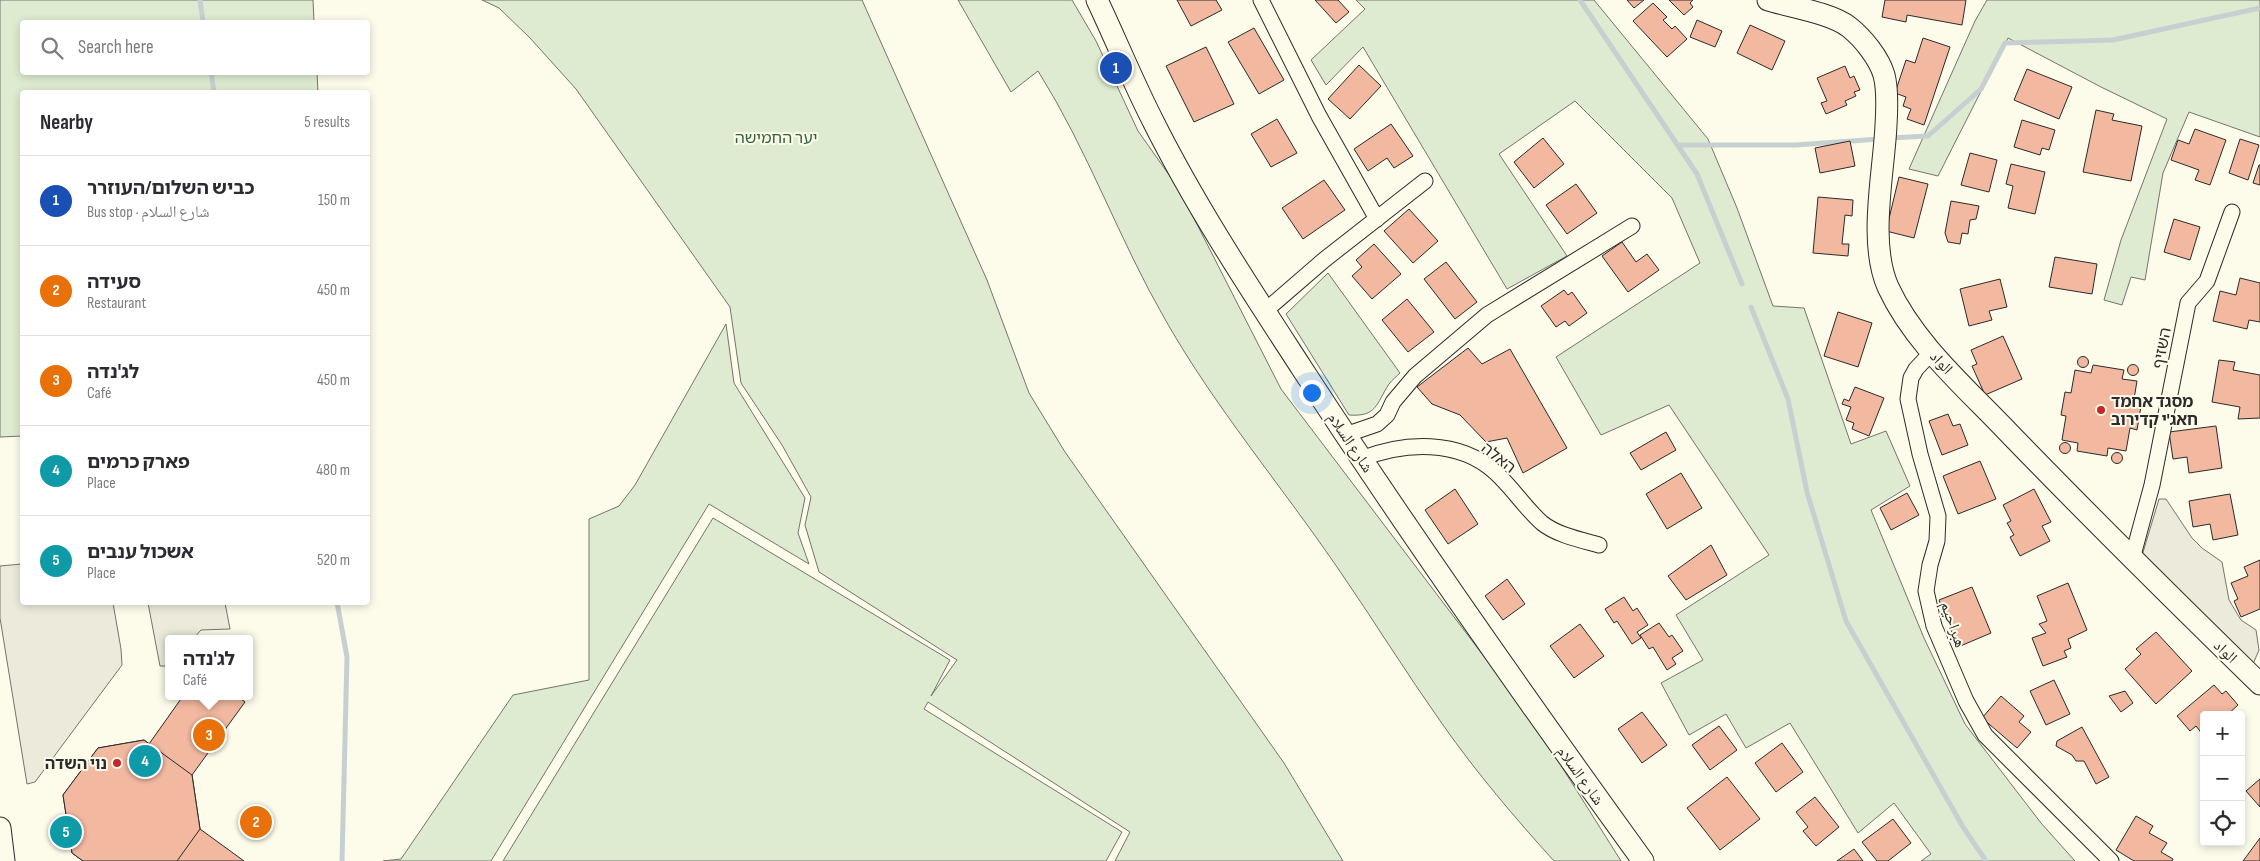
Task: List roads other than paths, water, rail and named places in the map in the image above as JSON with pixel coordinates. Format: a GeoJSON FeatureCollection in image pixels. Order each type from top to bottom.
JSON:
{"type":"FeatureCollection","features":[{"type":"Feature","properties":{"kind":"main road","name":"شارع السلام"},"geometry":{"type":"LineString","coordinates":[[1097,0],[1152,121],[1210,223],[1265,311],[1361,459],[1545,724],[1643,861]]}},
{"type":"Feature","properties":{"kind":"main road","name":"الواد"},"geometry":{"type":"LineString","coordinates":[[1768,0],[1828,17],[1848,26],[1876,59],[1884,75],[1887,115],[1880,207],[1881,260],[1887,285],[1898,306],[1932,352],[2132,559],[2260,684]]}},
{"type":"Feature","properties":{"kind":"main road"},"geometry":{"type":"LineString","coordinates":[[0,828],[4,861]]}},
{"type":"Feature","properties":{"kind":"street"},"geometry":{"type":"LineString","coordinates":[[1261,0],[1319,116],[1377,219]]}},
{"type":"Feature","properties":{"kind":"street"},"geometry":{"type":"LineString","coordinates":[[1265,311],[1324,260],[1425,181]]}},
{"type":"Feature","properties":{"kind":"street","name":"השזיף"},"geometry":{"type":"LineString","coordinates":[[2132,559],[2152,485],[2188,303],[2208,281],[2232,212]]}},
{"type":"Feature","properties":{"kind":"street"},"geometry":{"type":"LineString","coordinates":[[1345,435],[1376,424],[1387,415],[1393,402],[1416,376],[1487,315],[1632,226]]}},
{"type":"Feature","properties":{"kind":"street","name":"هبراحيم"},"geometry":{"type":"LineString","coordinates":[[1932,352],[1916,369],[1910,383],[1908,399],[1920,454],[1938,516],[1937,541],[1928,571],[1926,591],[1934,626],[1966,701],[1985,735],[2111,861]]}},
{"type":"Feature","properties":{"kind":"street","name":"האלה"},"geometry":{"type":"LineString","coordinates":[[1361,459],[1378,452],[1400,448],[1440,447],[1462,452],[1479,460],[1495,472],[1543,524],[1565,535],[1599,545]]}},
{"type":"Feature","properties":{"kind":"waterway"},"geometry":{"type":"LineString","coordinates":[[200,0],[203,20]]}},
{"type":"Feature","properties":{"kind":"waterway"},"geometry":{"type":"LineString","coordinates":[[1580,0],[1697,174],[1742,284]]}},
{"type":"Feature","properties":{"kind":"waterway"},"geometry":{"type":"LineString","coordinates":[[1890,138],[1928,136],[1981,89],[2005,43],[2113,40],[2260,8]]}},
{"type":"Feature","properties":{"kind":"waterway"},"geometry":{"type":"LineString","coordinates":[[211,75],[214,90]]}},
{"type":"Feature","properties":{"kind":"waterway"},"geometry":{"type":"LineString","coordinates":[[1678,145],[1796,145],[1879,139]]}},
{"type":"Feature","properties":{"kind":"waterway"},"geometry":{"type":"LineString","coordinates":[[1751,307],[1788,399],[1807,492],[1846,621],[1963,827],[1986,861]]}},
{"type":"Feature","properties":{"kind":"waterway"},"geometry":{"type":"LineString","coordinates":[[338,605],[347,657],[342,861]]}},
{"type":"Feature","properties":{"kind":"place","name":"כביש השלום/העוזרר"},"geometry":{"type":"Point","coordinates":[1116,68]}},
{"type":"Feature","properties":{"kind":"place","name":"מסגד אחמד חאג'י קדירוב"},"geometry":{"type":"Point","coordinates":[2101,410]}},
{"type":"Feature","properties":{"kind":"place","name":"לג'נדה"},"geometry":{"type":"Point","coordinates":[209,735]}},
{"type":"Feature","properties":{"kind":"place","name":"פארק כרמים"},"geometry":{"type":"Point","coordinates":[145,761]}},
{"type":"Feature","properties":{"kind":"place","name":"נוי השדה"},"geometry":{"type":"Point","coordinates":[117,763]}},
{"type":"Feature","properties":{"kind":"place","name":"סעידה"},"geometry":{"type":"Point","coordinates":[256,822]}},
{"type":"Feature","properties":{"kind":"place","name":"אשכול ענבים"},"geometry":{"type":"Point","coordinates":[66,832]}},
{"type":"Feature","properties":{"kind":"park label","name":"יער החמישה"},"geometry":{"type":"Point","coordinates":[776,137]}}]}
